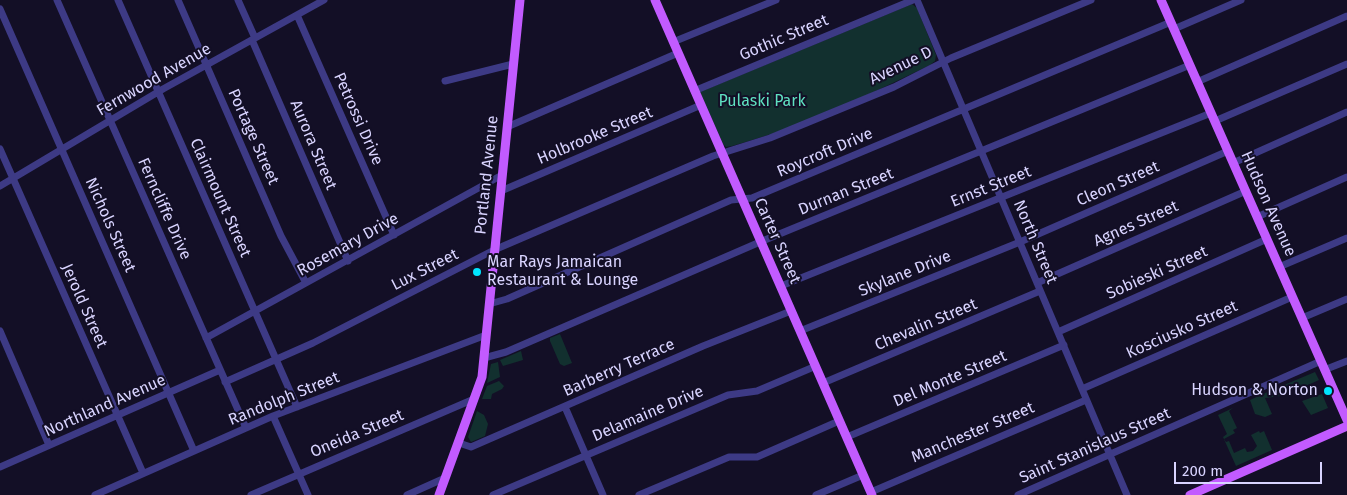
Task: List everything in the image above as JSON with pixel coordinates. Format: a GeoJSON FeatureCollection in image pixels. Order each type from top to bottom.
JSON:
{"type":"FeatureCollection","features":[{"type":"Feature","properties":{"kind":"main road","name":"Portland Avenue"},"geometry":{"type":"LineString","coordinates":[[439,495],[482,377],[520,0]]}},
{"type":"Feature","properties":{"kind":"main road","name":"Carter Street"},"geometry":{"type":"LineString","coordinates":[[654,0],[872,494]]}},
{"type":"Feature","properties":{"kind":"main road","name":"Hudson Avenue"},"geometry":{"type":"LineString","coordinates":[[1161,0],[1347,420]]}},
{"type":"Feature","properties":{"kind":"main road"},"geometry":{"type":"LineString","coordinates":[[1190,495],[1347,426]]}},
{"type":"Feature","properties":{"kind":"street","name":"Ferncliffe Drive"},"geometry":{"type":"LineString","coordinates":[[57,0],[246,428]]}},
{"type":"Feature","properties":{"kind":"street","name":"Clairmount Street"},"geometry":{"type":"LineString","coordinates":[[118,0],[297,407]]}},
{"type":"Feature","properties":{"kind":"street","name":"Portage Street"},"geometry":{"type":"LineString","coordinates":[[178,0],[281,236],[306,283]]}},
{"type":"Feature","properties":{"kind":"street","name":"Aurora Street"},"geometry":{"type":"LineString","coordinates":[[238,0],[348,261]]}},
{"type":"Feature","properties":{"kind":"street","name":"Fernwood Avenue"},"geometry":{"type":"LineString","coordinates":[[0,186],[159,92],[324,0]]}},
{"type":"Feature","properties":{"kind":"street"},"geometry":{"type":"LineString","coordinates":[[673,42],[776,0]]}},
{"type":"Feature","properties":{"kind":"street","name":"Gothic Street"},"geometry":{"type":"LineString","coordinates":[[694,91],[913,0]]}},
{"type":"Feature","properties":{"kind":"street","name":"North Street"},"geometry":{"type":"LineString","coordinates":[[917,0],[1127,495]]}},
{"type":"Feature","properties":{"kind":"street","name":"Avenue D"},"geometry":{"type":"LineString","coordinates":[[722,153],[780,134],[894,87],[943,62],[1091,0]]}},
{"type":"Feature","properties":{"kind":"street","name":"Roycroft Drive"},"geometry":{"type":"LineString","coordinates":[[489,304],[507,298],[732,200],[752,198],[963,109],[1241,0]]}},
{"type":"Feature","properties":{"kind":"street","name":"Nichols Street"},"geometry":{"type":"LineString","coordinates":[[0,9],[194,451]]}},
{"type":"Feature","properties":{"kind":"street","name":"Petrossi Drive"},"geometry":{"type":"LineString","coordinates":[[297,15],[394,235]]}},
{"type":"Feature","properties":{"kind":"street"},"geometry":{"type":"LineString","coordinates":[[1197,82],[1347,16]]}},
{"type":"Feature","properties":{"kind":"street"},"geometry":{"type":"LineString","coordinates":[[507,127],[678,53]]}},
{"type":"Feature","properties":{"kind":"street"},"geometry":{"type":"LineString","coordinates":[[445,81],[513,64]]}},
{"type":"Feature","properties":{"kind":"street","name":"Ernst Street"},"geometry":{"type":"LineString","coordinates":[[780,286],[1347,64]]}},
{"type":"Feature","properties":{"kind":"street","name":"Durnan Street"},"geometry":{"type":"LineString","coordinates":[[484,358],[506,352],[760,242],[1190,65]]}},
{"type":"Feature","properties":{"kind":"street","name":"Holbrooke Street"},"geometry":{"type":"LineString","coordinates":[[501,192],[701,105]]}},
{"type":"Feature","properties":{"kind":"street"},"geometry":{"type":"LineString","coordinates":[[1233,163],[1347,112]]}},
{"type":"Feature","properties":{"kind":"street","name":"Jerold Street"},"geometry":{"type":"LineString","coordinates":[[0,149],[143,473]]}},
{"type":"Feature","properties":{"kind":"street","name":"Cleon Street"},"geometry":{"type":"LineString","coordinates":[[1020,242],[1228,151]]}},
{"type":"Feature","properties":{"kind":"street","name":"Lux Street"},"geometry":{"type":"LineString","coordinates":[[225,382],[313,343],[494,250],[722,153]]}},
{"type":"Feature","properties":{"kind":"street","name":"Rosemary Drive"},"geometry":{"type":"LineString","coordinates":[[206,338],[502,175]]}},
{"type":"Feature","properties":{"kind":"street"},"geometry":{"type":"LineString","coordinates":[[1257,217],[1347,177]]}},
{"type":"Feature","properties":{"kind":"street","name":"Agnes Street"},"geometry":{"type":"LineString","coordinates":[[1037,283],[1246,191]]}},
{"type":"Feature","properties":{"kind":"street"},"geometry":{"type":"LineString","coordinates":[[1279,267],[1347,238]]}},
{"type":"Feature","properties":{"kind":"street","name":"Sobieski Street"},"geometry":{"type":"LineString","coordinates":[[1058,332],[1267,239]]}},
{"type":"Feature","properties":{"kind":"street","name":"Skylane Drive"},"geometry":{"type":"LineString","coordinates":[[800,331],[1020,242]]}},
{"type":"Feature","properties":{"kind":"street","name":"Chevalin Street"},"geometry":{"type":"LineString","coordinates":[[823,383],[1040,291]]}},
{"type":"Feature","properties":{"kind":"street","name":"Kosciusko Street"},"geometry":{"type":"LineString","coordinates":[[1082,389],[1292,297]]}},
{"type":"Feature","properties":{"kind":"street"},"geometry":{"type":"LineString","coordinates":[[1302,318],[1347,299]]}},
{"type":"Feature","properties":{"kind":"street","name":"Barberry Terrace"},"geometry":{"type":"LineString","coordinates":[[459,443],[471,447],[703,346],[791,311]]}},
{"type":"Feature","properties":{"kind":"street"},"geometry":{"type":"LineString","coordinates":[[0,332],[49,445]]}},
{"type":"Feature","properties":{"kind":"street","name":"Randolph Street"},"geometry":{"type":"LineString","coordinates":[[95,495],[273,416],[486,335]]}},
{"type":"Feature","properties":{"kind":"street","name":"Del Monte Street"},"geometry":{"type":"LineString","coordinates":[[847,437],[1064,345]]}},
{"type":"Feature","properties":{"kind":"street","name":"Saint Stanislaus Street"},"geometry":{"type":"LineString","coordinates":[[1018,495],[1323,366],[1347,360]]}},
{"type":"Feature","properties":{"kind":"street","name":"Delamaine Drive"},"geometry":{"type":"LineString","coordinates":[[493,495],[728,396],[757,391],[816,366]]}},
{"type":"Feature","properties":{"kind":"street","name":"Northland Avenue"},"geometry":{"type":"LineString","coordinates":[[0,467],[220,370]]}},
{"type":"Feature","properties":{"kind":"street","name":"Oneida Street"},"geometry":{"type":"LineString","coordinates":[[251,495],[474,399]]}},
{"type":"Feature","properties":{"kind":"street","name":"Manchester Street"},"geometry":{"type":"LineString","coordinates":[[872,494],[1086,400]]}},
{"type":"Feature","properties":{"kind":"street"},"geometry":{"type":"LineString","coordinates":[[564,407],[603,495]]}},
{"type":"Feature","properties":{"kind":"street"},"geometry":{"type":"LineString","coordinates":[[273,416],[308,495]]}},
{"type":"Feature","properties":{"kind":"street"},"geometry":{"type":"LineString","coordinates":[[639,495],[729,457],[757,456],[839,421]]}},
{"type":"Feature","properties":{"kind":"street"},"geometry":{"type":"LineString","coordinates":[[816,495],[863,475]]}},
{"type":"Feature","properties":{"kind":"street"},"geometry":{"type":"LineString","coordinates":[[407,495],[445,478]]}},
{"type":"Feature","properties":{"kind":"green space","name":"Pulaski Park"},"geometry":{"type":"Polygon","coordinates":[[[912,4],[917,8],[936,55],[935,61],[930,65],[858,99],[783,130],[732,146],[726,147],[723,144],[700,92],[912,4]]]}},
{"type":"Feature","properties":{"kind":"green space"},"geometry":{"type":"Polygon","coordinates":[[[560,334],[572,363],[564,366],[560,364],[550,341],[550,338],[560,334]]]}},
{"type":"Feature","properties":{"kind":"green space"},"geometry":{"type":"Polygon","coordinates":[[[521,351],[523,360],[503,366],[500,360],[521,351]]]}},
{"type":"Feature","properties":{"kind":"green space"},"geometry":{"type":"Polygon","coordinates":[[[498,362],[500,377],[487,383],[491,364],[498,362]]]}},
{"type":"Feature","properties":{"kind":"green space"},"geometry":{"type":"Polygon","coordinates":[[[1315,372],[1319,380],[1299,389],[1296,385],[1286,389],[1284,385],[1315,372]]]}},
{"type":"Feature","properties":{"kind":"green space"},"geometry":{"type":"Polygon","coordinates":[[[499,381],[504,386],[502,389],[492,394],[491,399],[482,399],[487,386],[499,381]]]}},
{"type":"Feature","properties":{"kind":"green space"},"geometry":{"type":"Polygon","coordinates":[[[1283,385],[1285,390],[1280,392],[1281,396],[1265,398],[1272,414],[1265,417],[1255,414],[1250,400],[1283,385]]]}},
{"type":"Feature","properties":{"kind":"green space"},"geometry":{"type":"Polygon","coordinates":[[[1322,394],[1328,408],[1311,415],[1302,401],[1322,394]]]}},
{"type":"Feature","properties":{"kind":"green space"},"geometry":{"type":"Polygon","coordinates":[[[1233,408],[1229,411],[1237,428],[1233,430],[1235,433],[1224,439],[1226,442],[1229,441],[1234,453],[1245,448],[1247,452],[1253,451],[1257,446],[1251,435],[1259,431],[1260,433],[1264,431],[1272,450],[1236,466],[1223,437],[1227,434],[1218,415],[1233,408]]]}},
{"type":"Feature","properties":{"kind":"green space"},"geometry":{"type":"Polygon","coordinates":[[[477,411],[484,415],[488,424],[485,436],[471,442],[468,437],[477,411]]]}},
{"type":"Feature","properties":{"kind":"place","name":"Mar Rays Jamaican Restaurant & Lounge"},"geometry":{"type":"Point","coordinates":[477,272]}},
{"type":"Feature","properties":{"kind":"place","name":"Hudson & Norton"},"geometry":{"type":"Point","coordinates":[1328,391]}}]}
